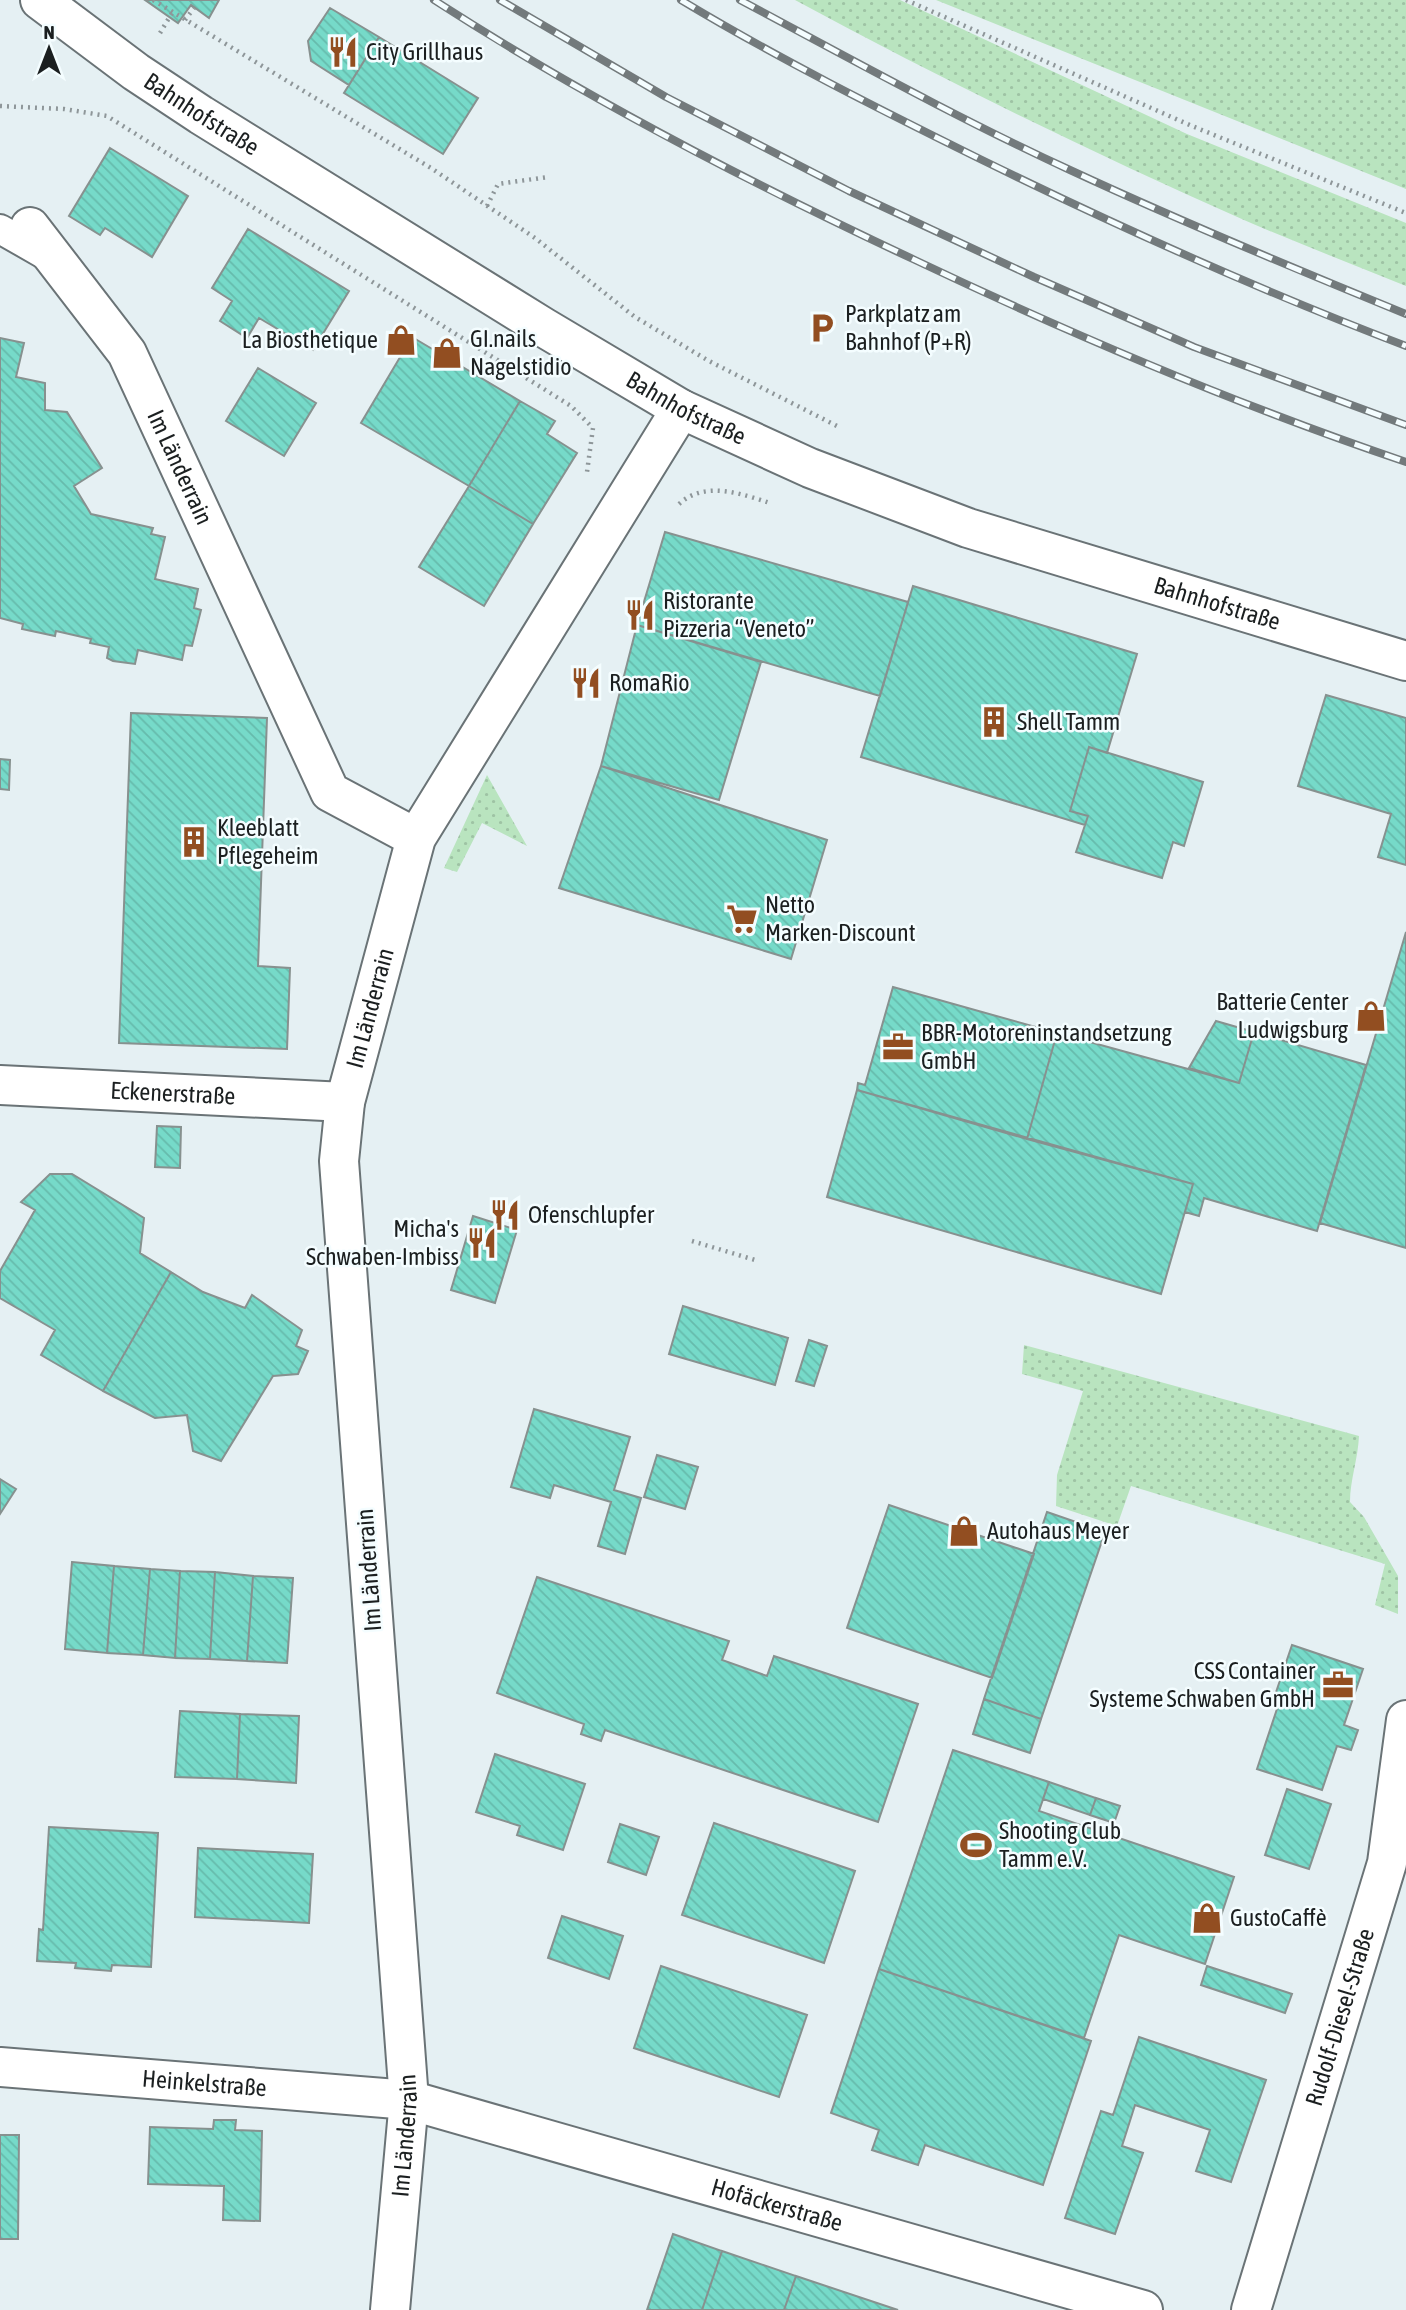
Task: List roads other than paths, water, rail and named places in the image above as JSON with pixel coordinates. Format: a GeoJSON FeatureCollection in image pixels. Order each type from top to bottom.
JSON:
{"type":"FeatureCollection","features":[{"type":"Feature","properties":{"kind":"street","name":"Bahnhofstraße"},"geometry":{"type":"LineString","coordinates":[[40,0],[136,72],[239,139],[681,409],[810,468],[968,528],[1406,661]]}},
{"type":"Feature","properties":{"kind":"street","name":"Im Länderrain"},"geometry":{"type":"LineString","coordinates":[[15,228],[56,261],[127,353],[330,792],[416,838]]}},
{"type":"Feature","properties":{"kind":"street","name":"Im Länderrain"},"geometry":{"type":"LineString","coordinates":[[390,2310],[409,2100],[339,1161],[345,1102],[416,838],[681,409]]}},
{"type":"Feature","properties":{"kind":"street","name":"Eckenerstraße"},"geometry":{"type":"LineString","coordinates":[[0,1085],[345,1102]]}},
{"type":"Feature","properties":{"kind":"street","name":"Rudolf-Diesel-Straße"},"geometry":{"type":"LineString","coordinates":[[1251,2310],[1387,1863],[1406,1720]]}},
{"type":"Feature","properties":{"kind":"street","name":"Heinkelstraße"},"geometry":{"type":"LineString","coordinates":[[0,2067],[409,2100]]}},
{"type":"Feature","properties":{"kind":"street","name":"Hofäckerstraße"},"geometry":{"type":"LineString","coordinates":[[409,2100],[1143,2310]]}},
{"type":"Feature","properties":{"kind":"railway"},"geometry":{"type":"LineString","coordinates":[[434,0],[550,72],[670,138],[853,231],[1036,316],[1158,368],[1281,417],[1406,462]]}},
{"type":"Feature","properties":{"kind":"railway"},"geometry":{"type":"LineString","coordinates":[[500,0],[666,97],[849,191],[1034,277],[1194,347],[1406,425]]}},
{"type":"Feature","properties":{"kind":"railway"},"geometry":{"type":"LineString","coordinates":[[681,0],[829,83],[1032,184],[1244,281],[1406,346]]}},
{"type":"Feature","properties":{"kind":"railway"},"geometry":{"type":"LineString","coordinates":[[740,0],[1028,150],[1195,226],[1406,314]]}},
{"type":"Feature","properties":{"kind":"place","name":"City Grillhaus"},"geometry":{"type":"Point","coordinates":[343,52]}},
{"type":"Feature","properties":{"kind":"place","name":"Parkplatz am Bahnhof (P+R)"},"geometry":{"type":"Point","coordinates":[822,328]}},
{"type":"Feature","properties":{"kind":"place","name":"La Biosthetique"},"geometry":{"type":"Point","coordinates":[401,340]}},
{"type":"Feature","properties":{"kind":"place","name":"GI.nails Nagelstidio"},"geometry":{"type":"Point","coordinates":[447,353]}},
{"type":"Feature","properties":{"kind":"place","name":"Ristorante Pizzeria “Veneto”"},"geometry":{"type":"Point","coordinates":[640,615]}},
{"type":"Feature","properties":{"kind":"place","name":"RomaRio"},"geometry":{"type":"Point","coordinates":[586,683]}},
{"type":"Feature","properties":{"kind":"place","name":"Shell Tamm"},"geometry":{"type":"Point","coordinates":[994,722]}},
{"type":"Feature","properties":{"kind":"place","name":"Kleeblatt Pflegeheim"},"geometry":{"type":"Point","coordinates":[194,842]}},
{"type":"Feature","properties":{"kind":"place","name":"Netto Marken-Discount"},"geometry":{"type":"Point","coordinates":[742,919]}},
{"type":"Feature","properties":{"kind":"place","name":"Batterie Center Ludwigsburg"},"geometry":{"type":"Point","coordinates":[1371,1016]}},
{"type":"Feature","properties":{"kind":"place","name":"BBR-Motoreninstandsetzung GmbH"},"geometry":{"type":"Point","coordinates":[898,1047]}},
{"type":"Feature","properties":{"kind":"place","name":"Ofenschlupfer"},"geometry":{"type":"Point","coordinates":[505,1215]}},
{"type":"Feature","properties":{"kind":"place","name":"Micha's Schwaben-Imbiss"},"geometry":{"type":"Point","coordinates":[482,1243]}},
{"type":"Feature","properties":{"kind":"place","name":"Autohaus Meyer"},"geometry":{"type":"Point","coordinates":[964,1531]}},
{"type":"Feature","properties":{"kind":"place","name":"CSS Container Systeme Schwaben GmbH"},"geometry":{"type":"Point","coordinates":[1338,1685]}},
{"type":"Feature","properties":{"kind":"place","name":"Shooting Club Tamm e.V."},"geometry":{"type":"Point","coordinates":[976,1845]}},
{"type":"Feature","properties":{"kind":"place","name":"GustoCaffè"},"geometry":{"type":"Point","coordinates":[1207,1918]}}]}
